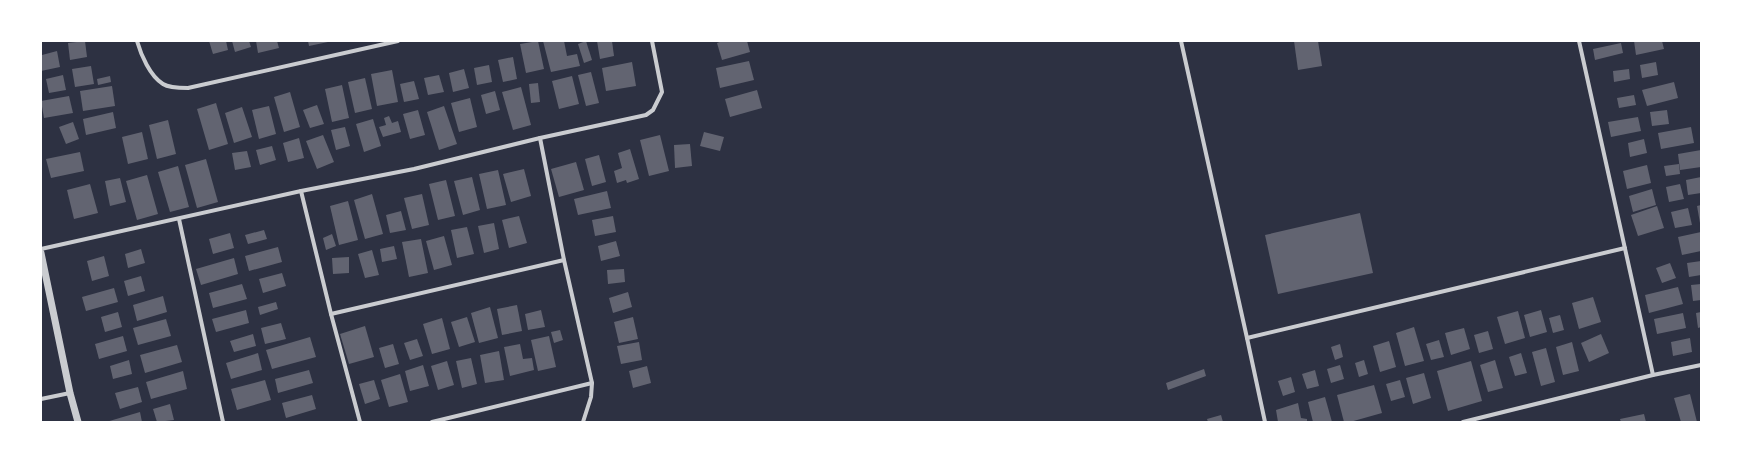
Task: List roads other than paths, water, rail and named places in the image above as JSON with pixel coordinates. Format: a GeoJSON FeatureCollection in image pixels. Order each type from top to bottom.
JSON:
{"type":"FeatureCollection","features":[{"type":"Feature","properties":{"kind":"street"},"geometry":{"type":"LineString","coordinates":[[138,41],[153,74],[163,85],[188,88],[398,41]]}},
{"type":"Feature","properties":{"kind":"street"},"geometry":{"type":"LineString","coordinates":[[41,250],[301,191],[414,169],[540,138],[646,115],[654,110],[662,92],[652,41]]}},
{"type":"Feature","properties":{"kind":"street"},"geometry":{"type":"LineString","coordinates":[[1181,41],[1248,338],[1265,422]]}},
{"type":"Feature","properties":{"kind":"street"},"geometry":{"type":"LineString","coordinates":[[1579,41],[1653,375]]}},
{"type":"Feature","properties":{"kind":"street"},"geometry":{"type":"LineString","coordinates":[[540,138],[564,260],[592,384],[591,397],[583,422]]}},
{"type":"Feature","properties":{"kind":"street"},"geometry":{"type":"LineString","coordinates":[[301,191],[331,314],[360,422]]}},
{"type":"Feature","properties":{"kind":"street"},"geometry":{"type":"LineString","coordinates":[[179,219],[223,422]]}},
{"type":"Feature","properties":{"kind":"street"},"geometry":{"type":"LineString","coordinates":[[1248,338],[1625,248]]}},
{"type":"Feature","properties":{"kind":"street"},"geometry":{"type":"LineString","coordinates":[[41,253],[70,392],[78,422]]}},
{"type":"Feature","properties":{"kind":"street"},"geometry":{"type":"LineString","coordinates":[[331,314],[564,260]]}},
{"type":"Feature","properties":{"kind":"street"},"geometry":{"type":"LineString","coordinates":[[1463,422],[1653,375],[1701,365]]}},
{"type":"Feature","properties":{"kind":"street"},"geometry":{"type":"LineString","coordinates":[[432,422],[592,384]]}},
{"type":"Feature","properties":{"kind":"street"},"geometry":{"type":"LineString","coordinates":[[41,399],[70,392]]}}]}
